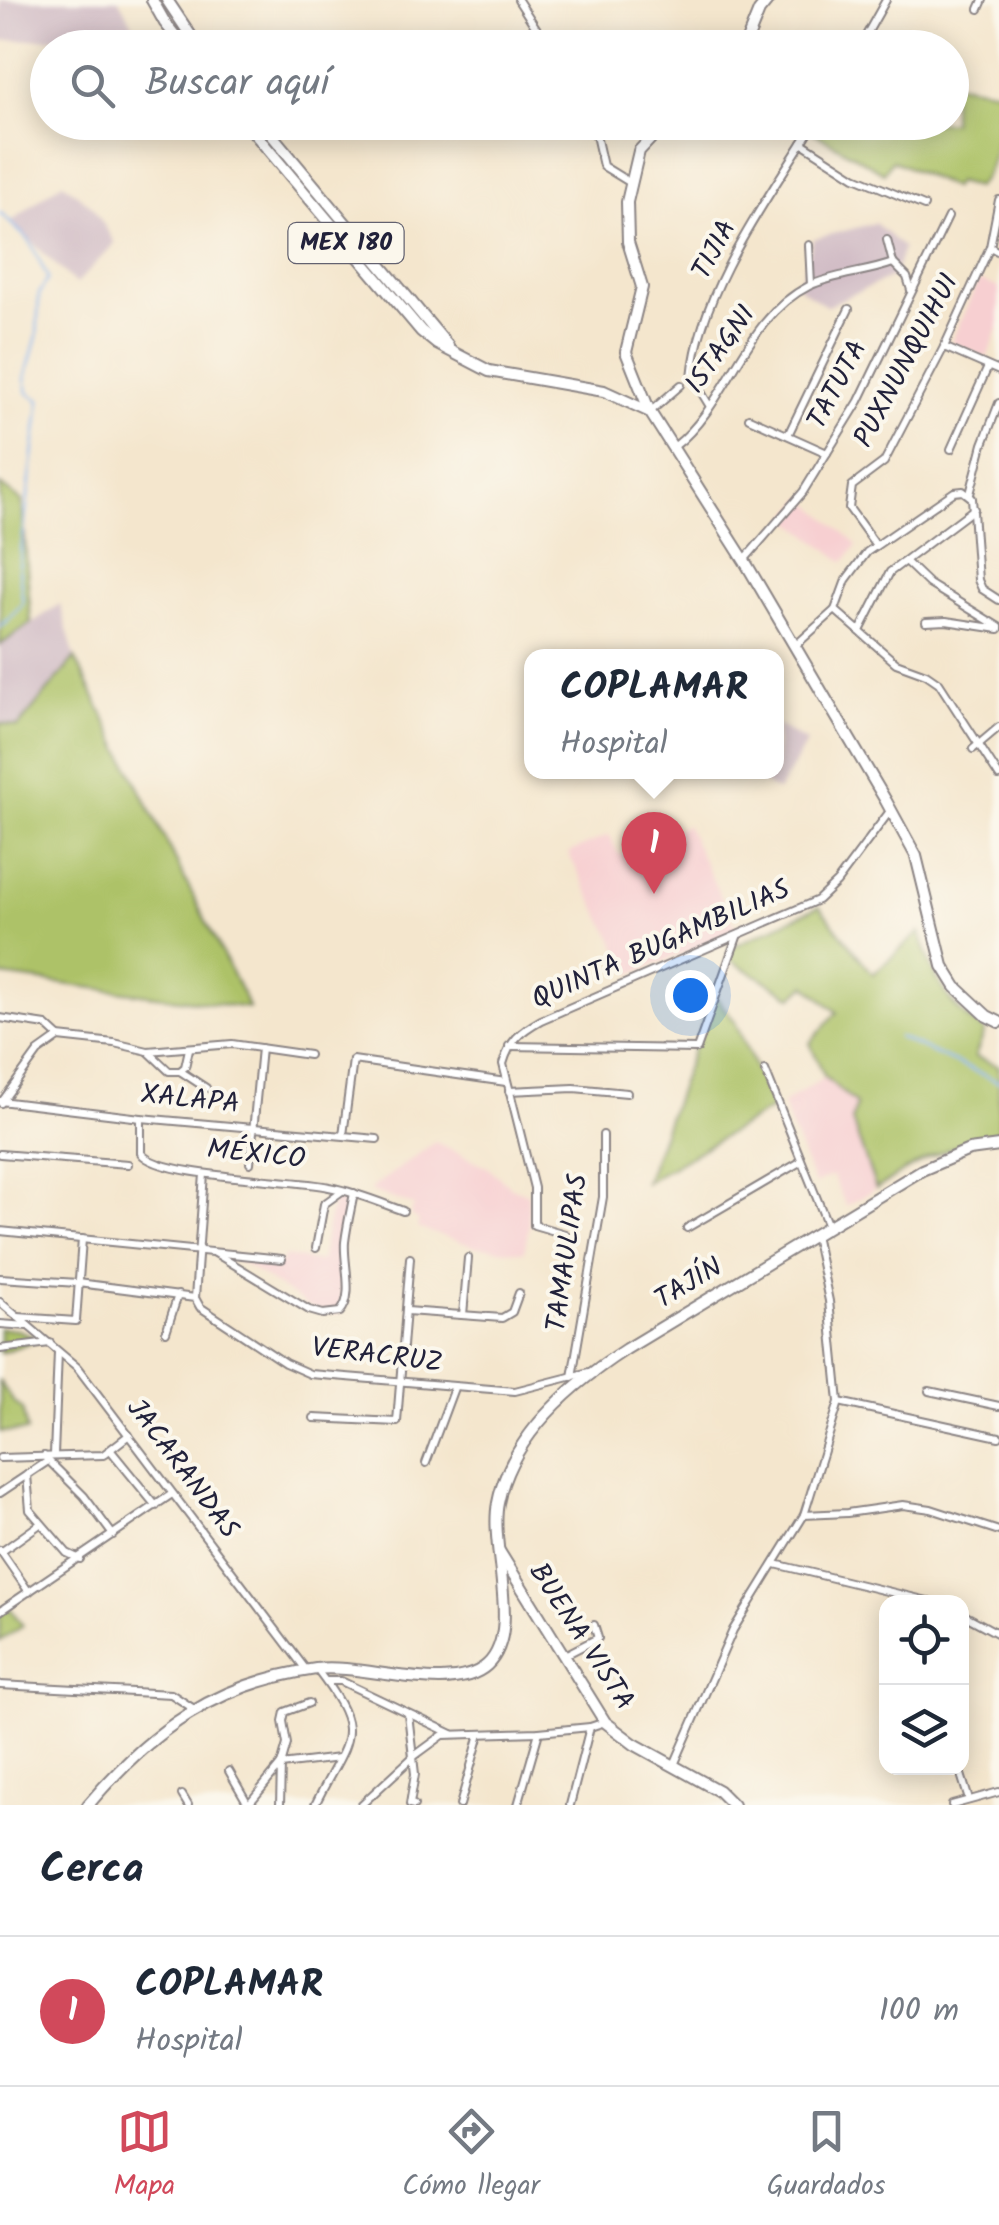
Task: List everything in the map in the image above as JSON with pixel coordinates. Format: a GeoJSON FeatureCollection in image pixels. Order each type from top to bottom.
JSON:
{"type":"FeatureCollection","features":[{"type":"Feature","properties":{"kind":"main road"},"geometry":{"type":"LineString","coordinates":[[152,0],[170,30]]}},
{"type":"Feature","properties":{"kind":"main road"},"geometry":{"type":"LineString","coordinates":[[167,0],[187,30]]}},
{"type":"Feature","properties":{"kind":"main road"},"geometry":{"type":"LineString","coordinates":[[751,30],[768,0]]}},
{"type":"Feature","properties":{"kind":"main road","name":"MEX 180"},"geometry":{"type":"LineString","coordinates":[[264,140],[420,331],[489,371],[604,391],[650,412],[744,560],[916,856],[943,966],[956,987],[999,1022]]}},
{"type":"Feature","properties":{"kind":"main road","name":"MEX 180"},"geometry":{"type":"LineString","coordinates":[[272,140],[283,159]]}},
{"type":"Feature","properties":{"kind":"main road"},"geometry":{"type":"LineString","coordinates":[[649,140],[639,151],[630,182],[628,242],[642,287],[626,352],[650,412]]}},
{"type":"Feature","properties":{"kind":"main road","name":"TAJÍN"},"geometry":{"type":"LineString","coordinates":[[88,1805],[146,1745],[194,1709],[250,1684],[312,1670],[356,1668],[454,1679],[485,1666],[498,1651],[502,1633],[497,1507],[503,1483],[516,1457],[557,1403],[590,1372],[922,1170],[969,1150],[999,1146]]}},
{"type":"Feature","properties":{"kind":"main road","name":"BUENA VISTA"},"geometry":{"type":"LineString","coordinates":[[499,1550],[617,1734],[719,1791],[733,1805]]}},
{"type":"Feature","properties":{"kind":"street"},"geometry":{"type":"LineString","coordinates":[[518,0],[538,30]]}},
{"type":"Feature","properties":{"kind":"street"},"geometry":{"type":"LineString","coordinates":[[869,30],[886,0]]}},
{"type":"Feature","properties":{"kind":"street"},"geometry":{"type":"LineString","coordinates":[[979,9],[983,0]]}},
{"type":"Feature","properties":{"kind":"street"},"geometry":{"type":"LineString","coordinates":[[597,140],[603,166],[630,182]]}},
{"type":"Feature","properties":{"kind":"street","name":"TIJIA"},"geometry":{"type":"LineString","coordinates":[[710,405],[692,377],[702,328],[726,271],[804,140]]}},
{"type":"Feature","properties":{"kind":"street"},"geometry":{"type":"LineString","coordinates":[[802,143],[855,177],[924,206]]}},
{"type":"Feature","properties":{"kind":"street","name":"PUXNUNQUIHUI"},"geometry":{"type":"LineString","coordinates":[[875,544],[849,508],[852,486],[884,462],[944,348],[991,244],[999,200]]}},
{"type":"Feature","properties":{"kind":"street","name":"TATUTA"},"geometry":{"type":"LineString","coordinates":[[744,560],[786,516],[859,401],[948,217]]}},
{"type":"Feature","properties":{"kind":"street"},"geometry":{"type":"LineString","coordinates":[[887,240],[892,264],[906,277],[912,292]]}},
{"type":"Feature","properties":{"kind":"street"},"geometry":{"type":"LineString","coordinates":[[991,244],[999,252]]}},
{"type":"Feature","properties":{"kind":"street"},"geometry":{"type":"LineString","coordinates":[[810,245],[812,285]]}},
{"type":"Feature","properties":{"kind":"street","name":"ISTAGNI"},"geometry":{"type":"LineString","coordinates":[[675,446],[691,434],[730,372],[776,311],[812,285],[892,264]]}},
{"type":"Feature","properties":{"kind":"street"},"geometry":{"type":"LineString","coordinates":[[788,435],[849,309]]}},
{"type":"Feature","properties":{"kind":"street"},"geometry":{"type":"LineString","coordinates":[[944,348],[999,371]]}},
{"type":"Feature","properties":{"kind":"street"},"geometry":{"type":"LineString","coordinates":[[951,449],[988,367]]}},
{"type":"Feature","properties":{"kind":"street"},"geometry":{"type":"LineString","coordinates":[[650,412],[681,385]]}},
{"type":"Feature","properties":{"kind":"street"},"geometry":{"type":"LineString","coordinates":[[999,402],[970,494],[978,580],[982,590],[999,600]]}},
{"type":"Feature","properties":{"kind":"street"},"geometry":{"type":"LineString","coordinates":[[749,418],[827,453]]}},
{"type":"Feature","properties":{"kind":"street"},"geometry":{"type":"LineString","coordinates":[[795,646],[835,610],[846,580],[875,544],[954,492],[970,494]]}},
{"type":"Feature","properties":{"kind":"street"},"geometry":{"type":"LineString","coordinates":[[860,631],[890,572],[974,510]]}},
{"type":"Feature","properties":{"kind":"street"},"geometry":{"type":"LineString","coordinates":[[905,561],[929,584],[999,628]]}},
{"type":"Feature","properties":{"kind":"street"},"geometry":{"type":"LineString","coordinates":[[835,610],[896,663],[939,683],[976,746],[999,776]]}},
{"type":"Feature","properties":{"kind":"street"},"geometry":{"type":"LineString","coordinates":[[926,622],[999,628]]}},
{"type":"Feature","properties":{"kind":"street"},"geometry":{"type":"LineString","coordinates":[[976,746],[999,727]]}},
{"type":"Feature","properties":{"kind":"street","name":"QUINTA BUGAMBILIAS"},"geometry":{"type":"LineString","coordinates":[[508,1046],[518,1034],[541,1020],[818,900],[837,882],[891,810]]}},
{"type":"Feature","properties":{"kind":"street"},"geometry":{"type":"LineString","coordinates":[[565,1234],[534,1225],[534,1188],[503,1064],[508,1046],[697,1049],[737,937]]}},
{"type":"Feature","properties":{"kind":"street"},"geometry":{"type":"LineString","coordinates":[[0,1018],[46,1025],[59,1038]]}},
{"type":"Feature","properties":{"kind":"street"},"geometry":{"type":"LineString","coordinates":[[1,1102],[38,1052],[59,1038],[114,1043],[148,1052],[169,1071],[180,1071],[206,1088]]}},
{"type":"Feature","properties":{"kind":"street"},"geometry":{"type":"LineString","coordinates":[[148,1052],[168,1047],[232,1044],[309,1055]]}},
{"type":"Feature","properties":{"kind":"street"},"geometry":{"type":"LineString","coordinates":[[250,1163],[261,1048]]}},
{"type":"Feature","properties":{"kind":"street"},"geometry":{"type":"LineString","coordinates":[[180,1071],[188,1061],[189,1049]]}},
{"type":"Feature","properties":{"kind":"street"},"geometry":{"type":"LineString","coordinates":[[343,1136],[353,1060],[506,1082]]}},
{"type":"Feature","properties":{"kind":"street"},"geometry":{"type":"LineString","coordinates":[[765,1070],[828,1227]]}},
{"type":"Feature","properties":{"kind":"street"},"geometry":{"type":"LineString","coordinates":[[508,1092],[574,1088],[627,1093]]}},
{"type":"Feature","properties":{"kind":"street","name":"XALAPA"},"geometry":{"type":"LineString","coordinates":[[1,1102],[254,1130],[377,1139]]}},
{"type":"Feature","properties":{"kind":"street","name":"MÉXICO"},"geometry":{"type":"LineString","coordinates":[[141,1118],[141,1154],[152,1164],[344,1190],[403,1211]]}},
{"type":"Feature","properties":{"kind":"street","name":"TAMAULIPAS"},"geometry":{"type":"LineString","coordinates":[[572,1377],[604,1197],[603,1135]]}},
{"type":"Feature","properties":{"kind":"street"},"geometry":{"type":"LineString","coordinates":[[0,1154],[128,1164]]}},
{"type":"Feature","properties":{"kind":"street"},"geometry":{"type":"LineString","coordinates":[[688,1228],[800,1162]]}},
{"type":"Feature","properties":{"kind":"street"},"geometry":{"type":"LineString","coordinates":[[195,1298],[204,1174]]}},
{"type":"Feature","properties":{"kind":"street"},"geometry":{"type":"LineString","coordinates":[[316,1248],[324,1204],[344,1190]]}},
{"type":"Feature","properties":{"kind":"street"},"geometry":{"type":"LineString","coordinates":[[214,1253],[309,1310],[334,1314],[346,1306],[345,1248],[354,1194]]}},
{"type":"Feature","properties":{"kind":"street"},"geometry":{"type":"LineString","coordinates":[[0,1231],[282,1259]]}},
{"type":"Feature","properties":{"kind":"street"},"geometry":{"type":"LineString","coordinates":[[674,1765],[732,1630],[804,1515],[839,1402],[829,1300],[815,1235]]}},
{"type":"Feature","properties":{"kind":"street"},"geometry":{"type":"LineString","coordinates":[[16,1317],[76,1321],[82,1239]]}},
{"type":"Feature","properties":{"kind":"street"},"geometry":{"type":"LineString","coordinates":[[314,1418],[397,1422],[410,1258]]}},
{"type":"Feature","properties":{"kind":"street"},"geometry":{"type":"LineString","coordinates":[[462,1315],[468,1258]]}},
{"type":"Feature","properties":{"kind":"street","name":"VERACRUZ"},"geometry":{"type":"LineString","coordinates":[[0,1278],[78,1282],[195,1298],[200,1307],[298,1371],[343,1380],[515,1391],[590,1372]]}},
{"type":"Feature","properties":{"kind":"street"},"geometry":{"type":"LineString","coordinates":[[407,1311],[507,1316],[519,1293]]}},
{"type":"Feature","properties":{"kind":"street"},"geometry":{"type":"LineString","coordinates":[[166,1332],[178,1295]]}},
{"type":"Feature","properties":{"kind":"street","name":"JACARANDAS"},"geometry":{"type":"LineString","coordinates":[[2,1305],[77,1367],[172,1494],[345,1708],[349,1721],[346,1744],[315,1805]]}},
{"type":"Feature","properties":{"kind":"street"},"geometry":{"type":"LineString","coordinates":[[0,1324],[28,1326]]}},
{"type":"Feature","properties":{"kind":"street"},"geometry":{"type":"LineString","coordinates":[[0,1349],[50,1343]]}},
{"type":"Feature","properties":{"kind":"street"},"geometry":{"type":"LineString","coordinates":[[0,1493],[48,1457],[58,1350]]}},
{"type":"Feature","properties":{"kind":"street"},"geometry":{"type":"LineString","coordinates":[[426,1463],[454,1388]]}},
{"type":"Feature","properties":{"kind":"street"},"geometry":{"type":"LineString","coordinates":[[929,1391],[999,1406]]}},
{"type":"Feature","properties":{"kind":"street"},"geometry":{"type":"LineString","coordinates":[[839,1402],[999,1437]]}},
{"type":"Feature","properties":{"kind":"street"},"geometry":{"type":"LineString","coordinates":[[0,1458],[102,1456],[112,1452],[128,1435]]}},
{"type":"Feature","properties":{"kind":"street"},"geometry":{"type":"LineString","coordinates":[[112,1452],[156,1506]]}},
{"type":"Feature","properties":{"kind":"street"},"geometry":{"type":"LineString","coordinates":[[48,1457],[114,1535]]}},
{"type":"Feature","properties":{"kind":"street"},"geometry":{"type":"LineString","coordinates":[[27,1474],[28,1503],[40,1524],[67,1553],[80,1559]]}},
{"type":"Feature","properties":{"kind":"street"},"geometry":{"type":"LineString","coordinates":[[0,1611],[172,1494]]}},
{"type":"Feature","properties":{"kind":"street"},"geometry":{"type":"LineString","coordinates":[[804,1515],[847,1514],[903,1505],[932,1509],[999,1531]]}},
{"type":"Feature","properties":{"kind":"street"},"geometry":{"type":"LineString","coordinates":[[29,1592],[0,1552],[40,1524]]}},
{"type":"Feature","properties":{"kind":"street"},"geometry":{"type":"LineString","coordinates":[[775,1564],[890,1595]]}},
{"type":"Feature","properties":{"kind":"street"},"geometry":{"type":"LineString","coordinates":[[969,1618],[999,1634]]}},
{"type":"Feature","properties":{"kind":"street"},"geometry":{"type":"LineString","coordinates":[[565,1655],[598,1638],[594,1625]]}},
{"type":"Feature","properties":{"kind":"street"},"geometry":{"type":"LineString","coordinates":[[326,1682],[341,1680],[452,1734]]}},
{"type":"Feature","properties":{"kind":"street"},"geometry":{"type":"LineString","coordinates":[[0,1686],[171,1694],[194,1709]]}},
{"type":"Feature","properties":{"kind":"street"},"geometry":{"type":"LineString","coordinates":[[280,1805],[281,1765],[287,1744],[285,1712],[309,1703]]}},
{"type":"Feature","properties":{"kind":"street"},"geometry":{"type":"LineString","coordinates":[[408,1713],[416,1774],[412,1805]]}},
{"type":"Feature","properties":{"kind":"street"},"geometry":{"type":"LineString","coordinates":[[361,1805],[434,1740],[452,1734],[540,1732],[606,1722]]}},
{"type":"Feature","properties":{"kind":"street"},"geometry":{"type":"LineString","coordinates":[[570,1805],[590,1727]]}},
{"type":"Feature","properties":{"kind":"street"},"geometry":{"type":"LineString","coordinates":[[518,1805],[540,1732]]}},
{"type":"Feature","properties":{"kind":"street"},"geometry":{"type":"LineString","coordinates":[[460,1805],[480,1733]]}},
{"type":"Feature","properties":{"kind":"street"},"geometry":{"type":"LineString","coordinates":[[230,1771],[248,1804],[281,1765],[339,1758]]}},
{"type":"Feature","properties":{"kind":"street"},"geometry":{"type":"LineString","coordinates":[[961,1775],[969,1800]]}},
{"type":"Feature","properties":{"kind":"street"},"geometry":{"type":"LineString","coordinates":[[952,1805],[999,1792]]}},
{"type":"Feature","properties":{"kind":"street"},"geometry":{"type":"LineString","coordinates":[[182,1795],[188,1805]]}},
{"type":"Feature","properties":{"kind":"shaded area"},"geometry":{"type":"Polygon","coordinates":[[[0,0],[119,0],[136,30],[30,30],[30,39],[0,41],[0,0]]]}},
{"type":"Feature","properties":{"kind":"shaded area"},"geometry":{"type":"Polygon","coordinates":[[[62,182],[92,206],[115,243],[76,284],[11,222],[62,182]]]}},
{"type":"Feature","properties":{"kind":"shaded area"},"geometry":{"type":"Polygon","coordinates":[[[875,223],[903,248],[894,276],[826,306],[798,287],[813,239],[875,223]]]}},
{"type":"Feature","properties":{"kind":"shaded area"},"geometry":{"type":"Polygon","coordinates":[[[979,280],[999,288],[999,326],[987,358],[951,342],[979,280]]]}},
{"type":"Feature","properties":{"kind":"shaded area"},"geometry":{"type":"Polygon","coordinates":[[[804,497],[857,545],[844,562],[787,518],[804,497]]]}},
{"type":"Feature","properties":{"kind":"shaded area"},"geometry":{"type":"Polygon","coordinates":[[[60,604],[75,658],[18,727],[0,723],[0,645],[60,604]]]}},
{"type":"Feature","properties":{"kind":"shaded area"},"geometry":{"type":"Polygon","coordinates":[[[784,729],[807,742],[778,791],[756,779],[784,779],[784,729]]]}},
{"type":"Feature","properties":{"kind":"shaded area"},"geometry":{"type":"Polygon","coordinates":[[[686,825],[738,932],[631,974],[568,853],[609,835],[619,855],[686,825]]]}},
{"type":"Feature","properties":{"kind":"shaded area"},"geometry":{"type":"Polygon","coordinates":[[[825,1077],[856,1104],[852,1121],[876,1189],[846,1206],[832,1176],[814,1184],[782,1104],[825,1077]]]}},
{"type":"Feature","properties":{"kind":"shaded area"},"geometry":{"type":"Polygon","coordinates":[[[435,1142],[486,1166],[511,1187],[528,1194],[529,1226],[524,1252],[474,1246],[417,1228],[419,1221],[410,1216],[414,1206],[369,1190],[435,1142]]]}},
{"type":"Feature","properties":{"kind":"shaded area"},"geometry":{"type":"Polygon","coordinates":[[[333,1197],[349,1198],[340,1255],[342,1312],[337,1315],[311,1308],[244,1264],[222,1256],[282,1262],[284,1256],[320,1262],[333,1197]]]}},
{"type":"Feature","properties":{"kind":"green space"},"geometry":{"type":"Polygon","coordinates":[[[969,86],[999,91],[993,155],[976,187],[956,182],[953,188],[892,160],[884,173],[827,140],[969,140],[969,86]]]}},
{"type":"Feature","properties":{"kind":"green space"},"geometry":{"type":"Polygon","coordinates":[[[0,485],[22,501],[31,623],[0,645],[0,485]]]}},
{"type":"Feature","properties":{"kind":"green space"},"geometry":{"type":"Polygon","coordinates":[[[75,658],[249,1008],[0,976],[0,723],[18,727],[75,658]]]}},
{"type":"Feature","properties":{"kind":"green space"},"geometry":{"type":"Polygon","coordinates":[[[819,906],[873,974],[920,932],[942,988],[960,1012],[985,1031],[975,1057],[999,1066],[999,1136],[934,1155],[876,1189],[852,1121],[856,1104],[825,1077],[810,1043],[837,1012],[806,985],[793,997],[727,958],[732,947],[819,906]]]}},
{"type":"Feature","properties":{"kind":"green space"},"geometry":{"type":"Polygon","coordinates":[[[713,994],[734,1020],[773,1108],[645,1182],[713,994]]]}},
{"type":"Feature","properties":{"kind":"green space"},"geometry":{"type":"Polygon","coordinates":[[[0,1328],[18,1330],[39,1339],[0,1353],[0,1328]]]}},
{"type":"Feature","properties":{"kind":"green space"},"geometry":{"type":"Polygon","coordinates":[[[0,1382],[22,1408],[27,1431],[0,1432],[0,1382]]]}},
{"type":"Feature","properties":{"kind":"green space"},"geometry":{"type":"Polygon","coordinates":[[[10,1608],[23,1626],[0,1641],[0,1614],[10,1608]]]}},
{"type":"Feature","properties":{"kind":"waterway"},"geometry":{"type":"LineString","coordinates":[[0,213],[29,240],[48,278],[39,294],[37,336],[25,379],[28,393],[40,400],[19,568],[23,604],[0,627]]}},
{"type":"Feature","properties":{"kind":"waterway"},"geometry":{"type":"LineString","coordinates":[[898,1037],[999,1082]]}},
{"type":"Feature","properties":{"kind":"place","name":"COPLAMAR"},"geometry":{"type":"Point","coordinates":[654,894]}}]}
